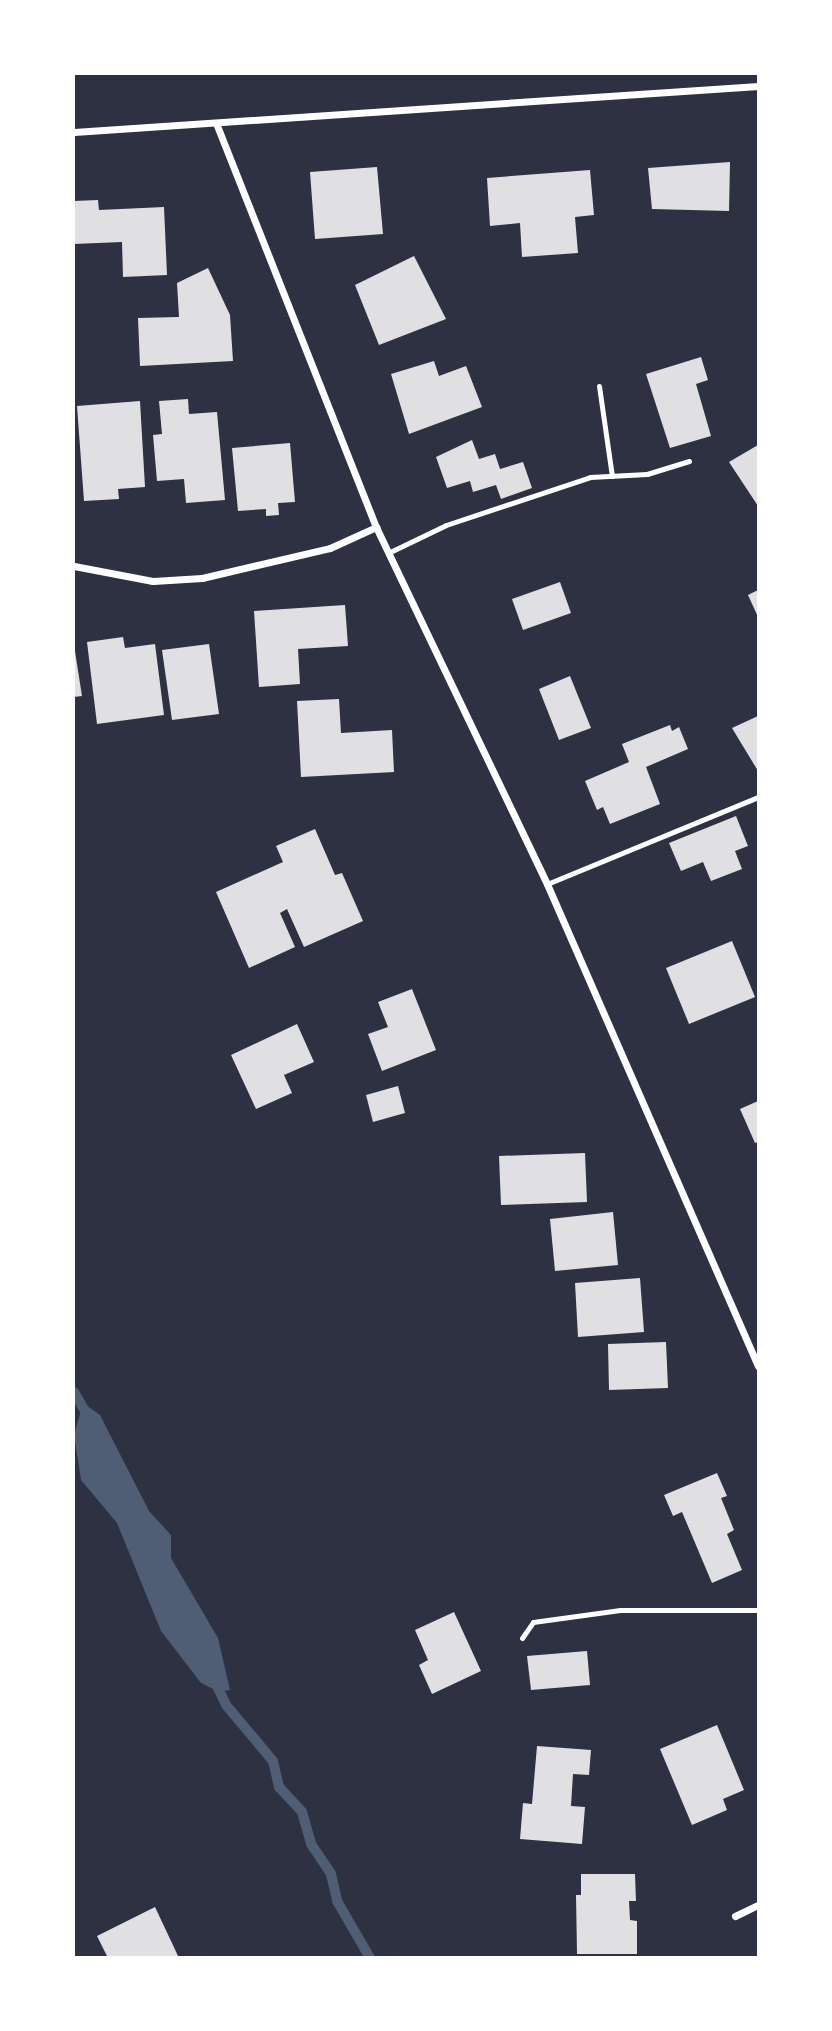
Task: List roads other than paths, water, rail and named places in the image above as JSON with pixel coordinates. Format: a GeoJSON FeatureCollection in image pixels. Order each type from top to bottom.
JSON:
{"type":"FeatureCollection","features":[{"type":"Feature","properties":{"kind":"street"},"geometry":{"type":"LineString","coordinates":[[74,132],[758,86]]}},
{"type":"Feature","properties":{"kind":"street"},"geometry":{"type":"LineString","coordinates":[[216,123],[376,527],[547,884],[758,1366]]}},
{"type":"Feature","properties":{"kind":"street"},"geometry":{"type":"LineString","coordinates":[[74,566],[153,581],[202,578],[330,548],[376,527]]}},
{"type":"Feature","properties":{"kind":"street"},"geometry":{"type":"LineString","coordinates":[[735,1916],[758,1905]]}},
{"type":"Feature","properties":{"kind":"lane"},"geometry":{"type":"LineString","coordinates":[[599,386],[611,476]]}},
{"type":"Feature","properties":{"kind":"lane"},"geometry":{"type":"LineString","coordinates":[[388,553],[446,525],[590,477],[648,474],[689,461]]}},
{"type":"Feature","properties":{"kind":"lane"},"geometry":{"type":"LineString","coordinates":[[547,884],[758,797]]}},
{"type":"Feature","properties":{"kind":"lane"},"geometry":{"type":"LineString","coordinates":[[522,1638],[533,1622],[620,1610],[758,1610]]}},
{"type":"Feature","properties":{"kind":"water"},"geometry":{"type":"Polygon","coordinates":[[[83,1403],[100,1415],[149,1511],[171,1535],[171,1558],[218,1638],[230,1690],[219,1692],[201,1683],[161,1631],[117,1523],[81,1480],[74,1435],[83,1403]]]}},
{"type":"Feature","properties":{"kind":"waterway"},"geometry":{"type":"LineString","coordinates":[[74,1392],[88,1416]]}},
{"type":"Feature","properties":{"kind":"waterway"},"geometry":{"type":"LineString","coordinates":[[214,1680],[226,1705],[273,1761],[279,1787],[302,1812],[311,1844],[331,1874],[337,1901],[370,1958]]}}]}
